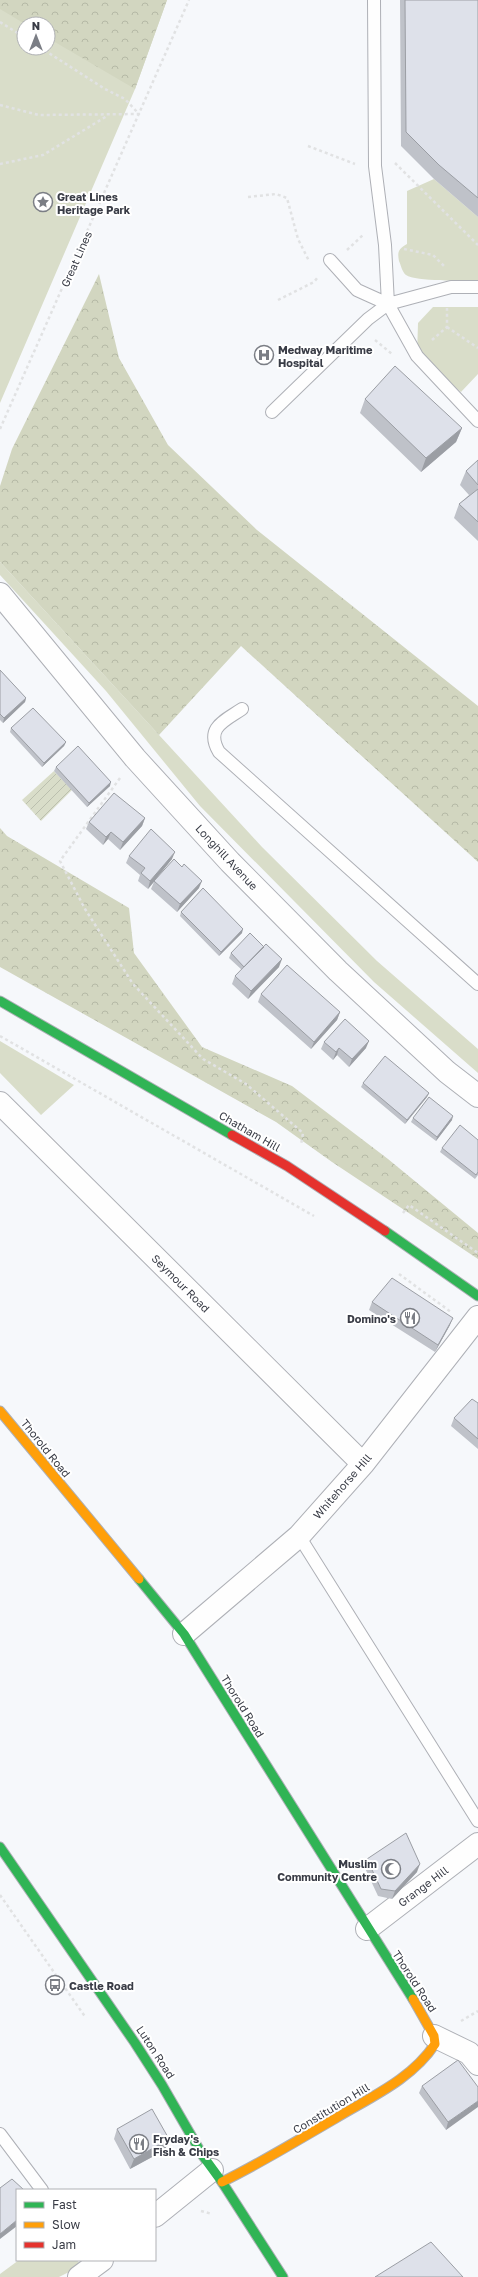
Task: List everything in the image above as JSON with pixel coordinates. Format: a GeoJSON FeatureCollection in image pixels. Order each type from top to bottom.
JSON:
{"type":"FeatureCollection","features":[{"type":"Feature","properties":{"kind":"street","name":"Longhill Avenue"},"geometry":{"type":"LineString","coordinates":[[0,594],[135,758],[230,862],[338,971],[447,1072],[478,1096]]}},
{"type":"Feature","properties":{"kind":"street","name":"Chatham Hill"},"geometry":{"type":"LineString","coordinates":[[0,1001],[287,1166],[388,1233],[478,1296]]}},
{"type":"Feature","properties":{"kind":"street","name":"Seymour Road"},"geometry":{"type":"LineString","coordinates":[[0,1103],[363,1464]]}},
{"type":"Feature","properties":{"kind":"street","name":"Whitehorse Hill"},"geometry":{"type":"LineString","coordinates":[[184,1634],[299,1536],[363,1464],[474,1322]]}},
{"type":"Feature","properties":{"kind":"street","name":"Thorold Road"},"geometry":{"type":"LineString","coordinates":[[0,1411],[184,1634],[367,1929],[421,2011],[434,2036]]}},
{"type":"Feature","properties":{"kind":"street","name":"Grange Hill"},"geometry":{"type":"LineString","coordinates":[[367,1929],[478,1844]]}},
{"type":"Feature","properties":{"kind":"street","name":"Luton Road"},"geometry":{"type":"LineString","coordinates":[[0,1847],[108,1999],[168,2093],[217,2176],[283,2277]]}},
{"type":"Feature","properties":{"kind":"street","name":"Constitution Hill"},"geometry":{"type":"LineString","coordinates":[[217,2176],[260,2164],[398,2081],[432,2050],[434,2036]]}},
{"type":"Feature","properties":{"kind":"street"},"geometry":{"type":"LineString","coordinates":[[434,2036],[469,2053],[478,2064]]}},
{"type":"Feature","properties":{"kind":"street"},"geometry":{"type":"LineString","coordinates":[[156,2215],[175,2200],[217,2176]]}},
{"type":"Feature","properties":{"kind":"lane"},"geometry":{"type":"LineString","coordinates":[[374,0],[375,166],[384,245],[388,304],[417,356],[478,421]]}},
{"type":"Feature","properties":{"kind":"lane"},"geometry":{"type":"LineString","coordinates":[[331,262],[357,290],[388,304]]}},
{"type":"Feature","properties":{"kind":"lane"},"geometry":{"type":"LineString","coordinates":[[272,412],[368,319],[388,304],[451,287],[478,287]]}},
{"type":"Feature","properties":{"kind":"lane"},"geometry":{"type":"LineString","coordinates":[[242,709],[217,726],[214,734],[214,743],[220,752],[478,984]]}},
{"type":"Feature","properties":{"kind":"lane"},"geometry":{"type":"LineString","coordinates":[[299,1536],[478,1821]]}},
{"type":"Feature","properties":{"kind":"lane"},"geometry":{"type":"LineString","coordinates":[[0,2134],[41,2189]]}},
{"type":"Feature","properties":{"kind":"path","name":"Great Lines"},"geometry":{"type":"LineString","coordinates":[[0,429],[189,0]]}},
{"type":"Feature","properties":{"kind":"path"},"geometry":{"type":"LineString","coordinates":[[0,22],[16,32]]}},
{"type":"Feature","properties":{"kind":"path"},"geometry":{"type":"LineString","coordinates":[[53,56],[105,89],[125,99],[140,114]]}},
{"type":"Feature","properties":{"kind":"path"},"geometry":{"type":"LineString","coordinates":[[0,105],[39,114],[140,114]]}},
{"type":"Feature","properties":{"kind":"path"},"geometry":{"type":"LineString","coordinates":[[0,164],[43,155],[109,115]]}},
{"type":"Feature","properties":{"kind":"path"},"geometry":{"type":"LineString","coordinates":[[308,146],[357,164],[375,166],[398,165]]}},
{"type":"Feature","properties":{"kind":"path"},"geometry":{"type":"LineString","coordinates":[[393,162],[398,165],[478,245]]}},
{"type":"Feature","properties":{"kind":"path"},"geometry":{"type":"LineString","coordinates":[[278,300],[314,282],[331,262],[359,239],[365,231]]}},
{"type":"Feature","properties":{"kind":"path"},"geometry":{"type":"LineString","coordinates":[[446,327],[478,348]]}},
{"type":"Feature","properties":{"kind":"path"},"geometry":{"type":"LineString","coordinates":[[135,758],[60,861],[85,909],[133,984],[203,1059],[246,1084],[303,1134],[302,1143]]}},
{"type":"Feature","properties":{"kind":"path"},"geometry":{"type":"LineString","coordinates":[[0,1036],[320,1220]]}},
{"type":"Feature","properties":{"kind":"path"},"geometry":{"type":"LineString","coordinates":[[409,1205],[478,1253]]}},
{"type":"Feature","properties":{"kind":"path"},"geometry":{"type":"LineString","coordinates":[[393,1269],[474,1322]]}},
{"type":"Feature","properties":{"kind":"path"},"geometry":{"type":"LineString","coordinates":[[0,1895],[89,2022]]}},
{"type":"Feature","properties":{"kind":"path"},"geometry":{"type":"LineString","coordinates":[[175,2200],[186,2218],[191,2214],[201,2211],[211,2213],[215,2216]]}},
{"type":"Feature","properties":{"kind":"green space","name":"Great Lines Heritage Park"},"geometry":{"type":"Polygon","coordinates":[[[0,0],[167,0],[135,89],[0,403],[0,0]]]}},
{"type":"Feature","properties":{"kind":"green space"},"geometry":{"type":"Polygon","coordinates":[[[0,0],[167,0],[135,89],[56,43],[56,16],[16,16],[16,19],[0,9],[0,0]]]}},
{"type":"Feature","properties":{"kind":"green space"},"geometry":{"type":"Polygon","coordinates":[[[434,179],[478,217],[478,282],[419,279],[411,277],[405,274],[399,261],[398,255],[400,249],[407,244],[407,191],[434,179]]]}},
{"type":"Feature","properties":{"kind":"green space"},"geometry":{"type":"Polygon","coordinates":[[[99,274],[119,358],[168,445],[257,530],[478,706],[478,862],[241,646],[159,735],[0,562],[0,486],[12,449],[99,274]]]}},
{"type":"Feature","properties":{"kind":"green space"},"geometry":{"type":"Polygon","coordinates":[[[433,307],[478,307],[478,374],[461,392],[417,356],[418,323],[433,307]]]}},
{"type":"Feature","properties":{"kind":"green space"},"geometry":{"type":"Polygon","coordinates":[[[0,562],[262,847],[377,961],[478,1049],[478,1073],[374,982],[200,806],[106,691],[0,575],[0,562]]]}},
{"type":"Feature","properties":{"kind":"green space"},"geometry":{"type":"Polygon","coordinates":[[[54,771],[72,790],[41,821],[22,800],[54,771]]]}},
{"type":"Feature","properties":{"kind":"green space"},"geometry":{"type":"Polygon","coordinates":[[[0,828],[7,836],[129,908],[134,953],[202,1047],[292,1086],[388,1159],[478,1233],[478,1259],[332,1162],[276,1122],[0,967],[0,828]]]}},
{"type":"Feature","properties":{"kind":"green space"},"geometry":{"type":"Polygon","coordinates":[[[0,1041],[74,1085],[41,1115],[0,1073],[0,1041]]]}},
{"type":"Feature","properties":{"kind":"green space"},"geometry":{"type":"Polygon","coordinates":[[[18,2261],[78,2261],[81,2266],[59,2277],[0,2277],[0,2274],[18,2261]]]}},
{"type":"Feature","properties":{"kind":"building"},"geometry":{"type":"Polygon","coordinates":[[[405,0],[478,0],[478,198],[439,165],[406,132],[405,0]]]}},
{"type":"Feature","properties":{"kind":"building"},"geometry":{"type":"Polygon","coordinates":[[[395,366],[462,428],[426,458],[365,399],[395,366]]]}},
{"type":"Feature","properties":{"kind":"building"},"geometry":{"type":"Polygon","coordinates":[[[478,460],[478,485],[466,471],[478,460]]]}},
{"type":"Feature","properties":{"kind":"building"},"geometry":{"type":"Polygon","coordinates":[[[478,489],[478,522],[459,504],[478,489]]]}},
{"type":"Feature","properties":{"kind":"building"},"geometry":{"type":"Polygon","coordinates":[[[0,670],[26,698],[4,718],[0,714],[0,670]]]}},
{"type":"Feature","properties":{"kind":"building"},"geometry":{"type":"Polygon","coordinates":[[[33,708],[66,742],[44,763],[11,728],[33,708]]]}},
{"type":"Feature","properties":{"kind":"building"},"geometry":{"type":"Polygon","coordinates":[[[78,746],[111,782],[89,803],[56,767],[78,746]]]}},
{"type":"Feature","properties":{"kind":"building"},"geometry":{"type":"Polygon","coordinates":[[[114,793],[145,818],[123,842],[111,832],[106,837],[89,822],[114,793]]]}},
{"type":"Feature","properties":{"kind":"building"},"geometry":{"type":"Polygon","coordinates":[[[151,829],[175,852],[150,881],[141,873],[145,868],[129,856],[151,829]]]}},
{"type":"Feature","properties":{"kind":"building"},"geometry":{"type":"Polygon","coordinates":[[[174,859],[182,867],[184,864],[202,881],[180,904],[154,881],[174,859]]]}},
{"type":"Feature","properties":{"kind":"building"},"geometry":{"type":"Polygon","coordinates":[[[203,888],[243,929],[221,952],[181,912],[203,888]]]}},
{"type":"Feature","properties":{"kind":"building"},"geometry":{"type":"Polygon","coordinates":[[[250,933],[264,947],[244,967],[231,953],[250,933]]]}},
{"type":"Feature","properties":{"kind":"building"},"geometry":{"type":"Polygon","coordinates":[[[266,944],[282,959],[251,991],[235,976],[266,944]]]}},
{"type":"Feature","properties":{"kind":"building"},"geometry":{"type":"Polygon","coordinates":[[[287,965],[340,1012],[314,1042],[261,994],[287,965]]]}},
{"type":"Feature","properties":{"kind":"building"},"geometry":{"type":"Polygon","coordinates":[[[345,1019],[369,1041],[352,1059],[339,1048],[336,1052],[324,1042],[345,1019]]]}},
{"type":"Feature","properties":{"kind":"building"},"geometry":{"type":"Polygon","coordinates":[[[385,1056],[429,1093],[407,1120],[363,1083],[385,1056]]]}},
{"type":"Feature","properties":{"kind":"building"},"geometry":{"type":"Polygon","coordinates":[[[429,1097],[453,1116],[437,1137],[413,1118],[429,1097]]]}},
{"type":"Feature","properties":{"kind":"building"},"geometry":{"type":"Polygon","coordinates":[[[460,1125],[478,1140],[478,1172],[476,1175],[442,1148],[460,1125]]]}},
{"type":"Feature","properties":{"kind":"building","name":"Domino's"},"geometry":{"type":"Polygon","coordinates":[[[392,1278],[453,1318],[438,1345],[372,1302],[392,1278]]]}},
{"type":"Feature","properties":{"kind":"building"},"geometry":{"type":"Polygon","coordinates":[[[472,1399],[478,1403],[478,1439],[454,1418],[472,1399]]]}},
{"type":"Feature","properties":{"kind":"building","name":"Muslim Community Centre"},"geometry":{"type":"Polygon","coordinates":[[[406,1833],[420,1864],[395,1891],[381,1889],[367,1859],[406,1833]]]}},
{"type":"Feature","properties":{"kind":"building"},"geometry":{"type":"Polygon","coordinates":[[[458,2060],[478,2087],[478,2101],[448,2122],[422,2086],[458,2060]]]}},
{"type":"Feature","properties":{"kind":"building","name":"Fryday's Fish & Chips"},"geometry":{"type":"Polygon","coordinates":[[[152,2109],[169,2139],[134,2159],[117,2129],[152,2109]]]}},
{"type":"Feature","properties":{"kind":"building"},"geometry":{"type":"Polygon","coordinates":[[[12,2179],[23,2189],[16,2189],[16,2221],[0,2234],[0,2188],[12,2179]]]}},
{"type":"Feature","properties":{"kind":"building"},"geometry":{"type":"Polygon","coordinates":[[[431,2242],[463,2277],[375,2277],[431,2242]]]}},
{"type":"Feature","properties":{"kind":"traffic: fast"},"geometry":{"type":"LineString","coordinates":[[0,1001],[232,1135]]}},
{"type":"Feature","properties":{"kind":"traffic: fast"},"geometry":{"type":"LineString","coordinates":[[385,1231],[478,1296]]}},
{"type":"Feature","properties":{"kind":"traffic: fast"},"geometry":{"type":"LineString","coordinates":[[139,1579],[184,1634],[413,1999]]}},
{"type":"Feature","properties":{"kind":"traffic: fast"},"geometry":{"type":"LineString","coordinates":[[0,1847],[135,2043],[162,2085],[203,2156],[222,2182],[283,2277]]}},
{"type":"Feature","properties":{"kind":"traffic: slow"},"geometry":{"type":"LineString","coordinates":[[0,1411],[139,1579]]}},
{"type":"Feature","properties":{"kind":"traffic: slow"},"geometry":{"type":"LineString","coordinates":[[222,2182],[237,2175],[377,2095],[415,2067],[435,2044],[434,2036],[413,1999]]}},
{"type":"Feature","properties":{"kind":"traffic: jam"},"geometry":{"type":"LineString","coordinates":[[232,1135],[287,1166],[385,1231]]}},
{"type":"Feature","properties":{"kind":"place","name":"Great Lines Heritage Park"},"geometry":{"type":"Point","coordinates":[43,202]}},
{"type":"Feature","properties":{"kind":"place","name":"Medway Maritime Hospital"},"geometry":{"type":"Point","coordinates":[264,355]}},
{"type":"Feature","properties":{"kind":"place","name":"Domino's"},"geometry":{"type":"Point","coordinates":[410,1318]}},
{"type":"Feature","properties":{"kind":"place","name":"Muslim Community Centre"},"geometry":{"type":"Point","coordinates":[391,1869]}},
{"type":"Feature","properties":{"kind":"place","name":"Castle Road"},"geometry":{"type":"Point","coordinates":[55,1985]}},
{"type":"Feature","properties":{"kind":"place","name":"Fryday's Fish & Chips"},"geometry":{"type":"Point","coordinates":[139,2144]}}]}
